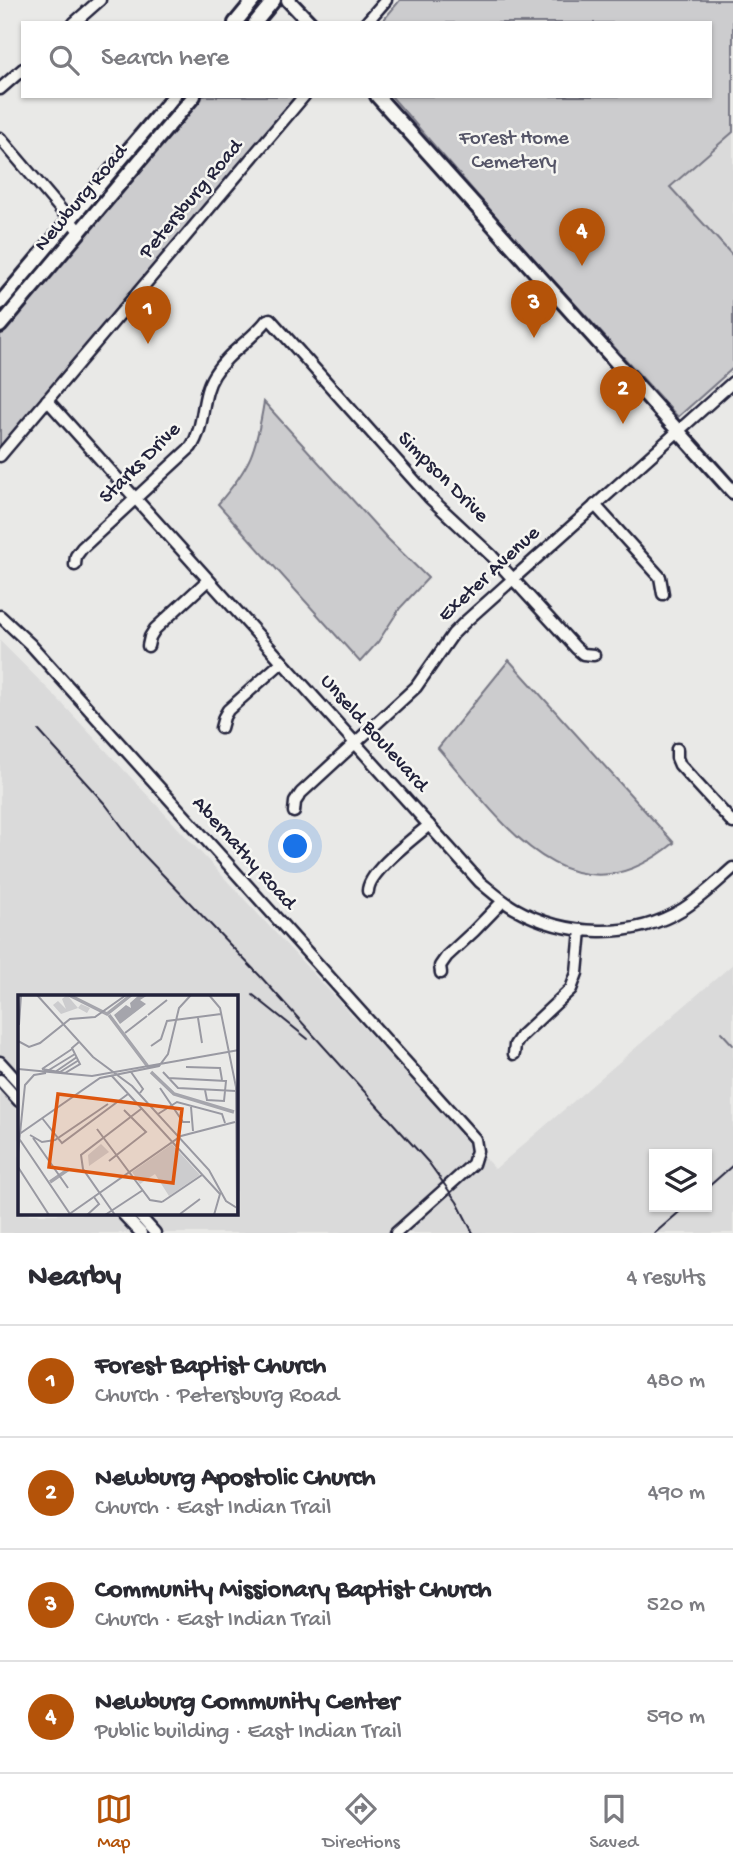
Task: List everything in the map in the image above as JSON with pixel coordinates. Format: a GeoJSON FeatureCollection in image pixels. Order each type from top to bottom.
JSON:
{"type":"FeatureCollection","features":[{"type":"Feature","properties":{"kind":"main road"},"geometry":{"type":"LineString","coordinates":[[237,21],[254,0]]}},
{"type":"Feature","properties":{"kind":"main road"},"geometry":{"type":"LineString","coordinates":[[257,21],[274,0]]}},
{"type":"Feature","properties":{"kind":"main road"},"geometry":{"type":"LineString","coordinates":[[288,0],[308,21]]}},
{"type":"Feature","properties":{"kind":"main road","name":"Newburg Road"},"geometry":{"type":"LineString","coordinates":[[0,303],[172,98]]}},
{"type":"Feature","properties":{"kind":"main road","name":"Newburg Road"},"geometry":{"type":"LineString","coordinates":[[0,326],[192,98]]}},
{"type":"Feature","properties":{"kind":"main road"},"geometry":{"type":"LineString","coordinates":[[379,98],[733,492]]}},
{"type":"Feature","properties":{"kind":"street"},"geometry":{"type":"LineString","coordinates":[[76,21],[100,0]]}},
{"type":"Feature","properties":{"kind":"street"},"geometry":{"type":"LineString","coordinates":[[368,21],[386,0]]}},
{"type":"Feature","properties":{"kind":"street"},"geometry":{"type":"LineString","coordinates":[[0,89],[21,71]]}},
{"type":"Feature","properties":{"kind":"street","name":"Petersburg Road"},"geometry":{"type":"LineString","coordinates":[[0,456],[302,98]]}},
{"type":"Feature","properties":{"kind":"street"},"geometry":{"type":"LineString","coordinates":[[0,138],[79,231]]}},
{"type":"Feature","properties":{"kind":"street","name":"Starks Drive"},"geometry":{"type":"LineString","coordinates":[[75,565],[76,556],[82,548],[191,447],[201,427],[207,391],[214,374],[270,319]]}},
{"type":"Feature","properties":{"kind":"street","name":"Simpson Drive"},"geometry":{"type":"LineString","coordinates":[[270,319],[430,498],[486,549],[576,648],[583,654],[594,655]]}},
{"type":"Feature","properties":{"kind":"street","name":"Exeter Avenue"},"geometry":{"type":"LineString","coordinates":[[294,812],[295,803],[301,793],[416,687],[453,634],[733,382]]}},
{"type":"Feature","properties":{"kind":"street","name":"Unseld Boulevard"},"geometry":{"type":"LineString","coordinates":[[47,400],[480,882],[503,901],[534,919],[558,926],[615,931],[655,922],[674,914],[703,895],[733,868]]}},
{"type":"Feature","properties":{"kind":"street"},"geometry":{"type":"LineString","coordinates":[[595,505],[660,578],[663,594]]}},
{"type":"Feature","properties":{"kind":"street"},"geometry":{"type":"LineString","coordinates":[[148,646],[155,629],[208,580]]}},
{"type":"Feature","properties":{"kind":"street","name":"Abernathy Road"},"geometry":{"type":"LineString","coordinates":[[0,616],[31,645],[475,1139],[475,1161],[396,1233]]}},
{"type":"Feature","properties":{"kind":"street"},"geometry":{"type":"LineString","coordinates":[[221,728],[228,710],[282,662]]}},
{"type":"Feature","properties":{"kind":"street"},"geometry":{"type":"LineString","coordinates":[[677,749],[678,762],[733,824]]}},
{"type":"Feature","properties":{"kind":"street"},"geometry":{"type":"LineString","coordinates":[[368,891],[367,886],[373,875],[429,825]]}},
{"type":"Feature","properties":{"kind":"street"},"geometry":{"type":"LineString","coordinates":[[441,972],[440,966],[447,956],[503,901]]}},
{"type":"Feature","properties":{"kind":"street"},"geometry":{"type":"LineString","coordinates":[[514,1054],[515,1045],[521,1036],[570,989],[577,973],[581,930]]}},
{"type":"Feature","properties":{"kind":"street"},"geometry":{"type":"LineString","coordinates":[[0,1062],[18,1082]]}},
{"type":"Feature","properties":{"kind":"street"},"geometry":{"type":"LineString","coordinates":[[0,1080],[18,1100]]}},
{"type":"Feature","properties":{"kind":"street"},"geometry":{"type":"LineString","coordinates":[[125,1216],[141,1233]]}},
{"type":"Feature","properties":{"kind":"street"},"geometry":{"type":"LineString","coordinates":[[140,1216],[155,1233]]}},
{"type":"Feature","properties":{"kind":"shaded area"},"geometry":{"type":"Polygon","coordinates":[[[733,0],[733,256],[669,187],[709,98],[712,98],[712,21],[733,0]]]}},
{"type":"Feature","properties":{"kind":"shaded area"},"geometry":{"type":"Polygon","coordinates":[[[0,641],[58,699],[495,1169],[733,964],[733,1233],[0,1233],[0,641]]]}},
{"type":"Feature","properties":{"kind":"green space","name":"Forest Home Cemetery"},"geometry":{"type":"Polygon","coordinates":[[[400,0],[733,0],[733,132],[670,187],[733,256],[733,368],[678,417],[506,228],[393,98],[712,98],[712,21],[383,21],[400,0]]]}},
{"type":"Feature","properties":{"kind":"green space"},"geometry":{"type":"Polygon","coordinates":[[[197,98],[294,98],[0,447],[0,332],[197,98]]]}},
{"type":"Feature","properties":{"kind":"green space"},"geometry":{"type":"Polygon","coordinates":[[[264,402],[387,538],[428,578],[400,608],[378,642],[360,662],[218,504],[238,479],[255,446],[264,402]]]}},
{"type":"Feature","properties":{"kind":"green space"},"geometry":{"type":"Polygon","coordinates":[[[509,660],[674,843],[636,867],[602,875],[570,870],[541,855],[513,833],[487,806],[438,748],[509,660]]]}},
{"type":"Feature","properties":{"kind":"waterway"},"geometry":{"type":"LineString","coordinates":[[721,1032],[733,1045]]}},
{"type":"Feature","properties":{"kind":"railway"},"geometry":{"type":"LineString","coordinates":[[39,731],[106,805],[141,852],[260,976],[429,1163],[457,1202],[473,1233]]}},
{"type":"Feature","properties":{"kind":"railway"},"geometry":{"type":"LineString","coordinates":[[253,995],[308,1039]]}},
{"type":"Feature","properties":{"kind":"railway"},"geometry":{"type":"LineString","coordinates":[[712,1184],[733,1165]]}},
{"type":"Feature","properties":{"kind":"railway"},"geometry":{"type":"LineString","coordinates":[[655,1233],[679,1212]]}},
{"type":"Feature","properties":{"kind":"place","name":"Newburg Community Center"},"geometry":{"type":"Point","coordinates":[582,266]}},
{"type":"Feature","properties":{"kind":"place","name":"Community Missionary Baptist Church"},"geometry":{"type":"Point","coordinates":[534,338]}},
{"type":"Feature","properties":{"kind":"place","name":"Forest Baptist Church"},"geometry":{"type":"Point","coordinates":[148,344]}},
{"type":"Feature","properties":{"kind":"place","name":"Newburg Apostolic Church"},"geometry":{"type":"Point","coordinates":[623,424]}}]}
